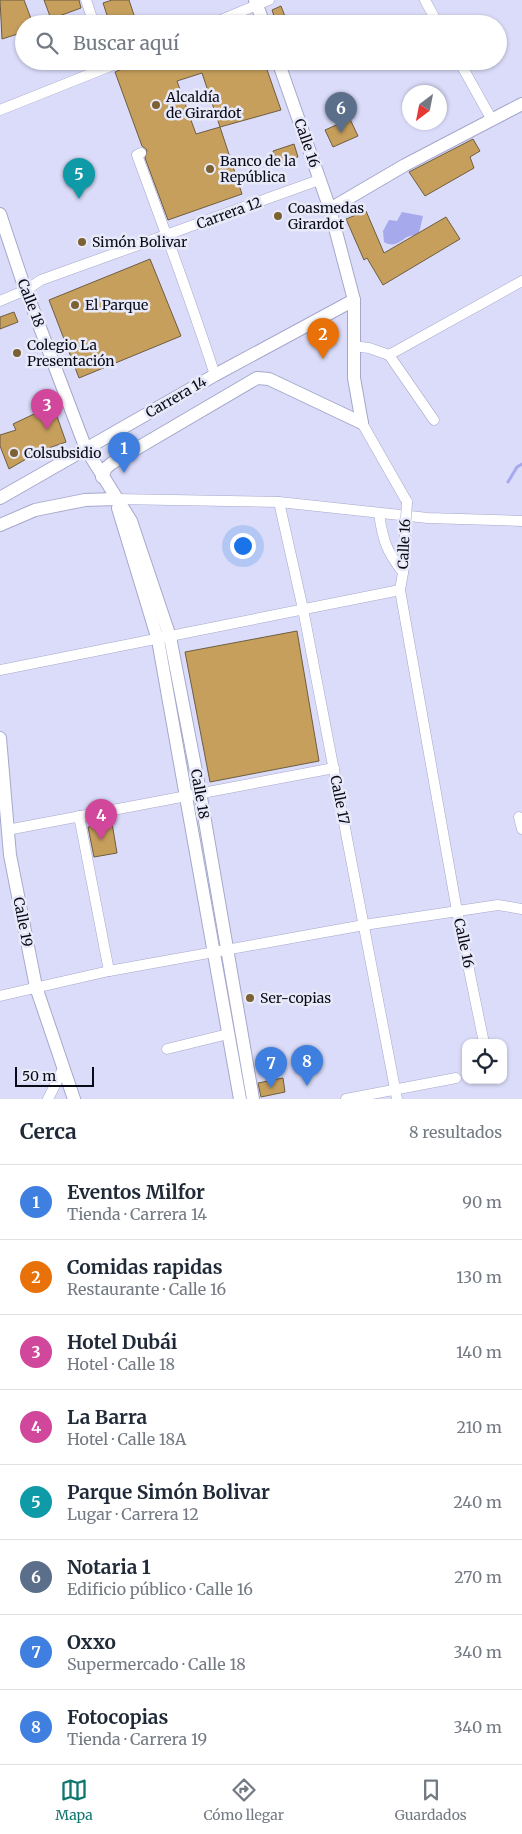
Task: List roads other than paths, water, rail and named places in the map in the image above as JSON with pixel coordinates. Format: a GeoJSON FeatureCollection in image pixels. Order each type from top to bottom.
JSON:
{"type":"FeatureCollection","features":[{"type":"Feature","properties":{"kind":"street"},"geometry":{"type":"LineString","coordinates":[[86,0],[91,15]]}},
{"type":"Feature","properties":{"kind":"street"},"geometry":{"type":"LineString","coordinates":[[425,0],[433,15]]}},
{"type":"Feature","properties":{"kind":"street"},"geometry":{"type":"LineString","coordinates":[[231,15],[260,2],[262,15]]}},
{"type":"Feature","properties":{"kind":"street"},"geometry":{"type":"LineString","coordinates":[[0,110],[94,70]]}},
{"type":"Feature","properties":{"kind":"street","name":"Calle 16"},"geometry":{"type":"LineString","coordinates":[[281,70],[330,209],[354,300],[354,378],[362,424],[407,502],[403,572],[400,590],[457,911],[483,1039]]}},
{"type":"Feature","properties":{"kind":"street"},"geometry":{"type":"LineString","coordinates":[[464,70],[492,120]]}},
{"type":"Feature","properties":{"kind":"street"},"geometry":{"type":"LineString","coordinates":[[330,209],[405,165],[522,104]]}},
{"type":"Feature","properties":{"kind":"street"},"geometry":{"type":"LineString","coordinates":[[141,153],[137,155],[166,236],[180,267],[215,375]]}},
{"type":"Feature","properties":{"kind":"street","name":"Carrera 12"},"geometry":{"type":"LineString","coordinates":[[0,301],[26,290],[41,280],[319,180]]}},
{"type":"Feature","properties":{"kind":"street","name":"Calle 18"},"geometry":{"type":"LineString","coordinates":[[0,214],[26,290],[86,449],[116,499],[164,638],[200,792],[253,1099]]}},
{"type":"Feature","properties":{"kind":"street"},"geometry":{"type":"LineString","coordinates":[[389,355],[522,281]]}},
{"type":"Feature","properties":{"kind":"street","name":"Carrera 14"},"geometry":{"type":"LineString","coordinates":[[0,498],[215,375],[354,300]]}},
{"type":"Feature","properties":{"kind":"street"},"geometry":{"type":"LineString","coordinates":[[353,346],[369,348],[389,355],[434,420]]}},
{"type":"Feature","properties":{"kind":"street","name":"Carrera 14"},"geometry":{"type":"LineString","coordinates":[[102,477],[106,468],[112,463],[257,378],[269,379],[362,424]]}},
{"type":"Feature","properties":{"kind":"street"},"geometry":{"type":"LineString","coordinates":[[0,525],[35,510],[85,500],[116,499],[279,502],[379,514],[522,521]]}},
{"type":"Feature","properties":{"kind":"street","name":"Calle 17"},"geometry":{"type":"LineString","coordinates":[[279,502],[303,610],[396,1094]]}},
{"type":"Feature","properties":{"kind":"street"},"geometry":{"type":"LineString","coordinates":[[379,514],[384,544],[389,555],[403,572]]}},
{"type":"Feature","properties":{"kind":"street"},"geometry":{"type":"LineString","coordinates":[[0,670],[400,590]]}},
{"type":"Feature","properties":{"kind":"street","name":"Calle 18"},"geometry":{"type":"LineString","coordinates":[[164,638],[187,795],[240,1099]]}},
{"type":"Feature","properties":{"kind":"street","name":"Calle 19"},"geometry":{"type":"LineString","coordinates":[[0,738],[7,830],[5,857],[36,987],[62,1069],[74,1099]]}},
{"type":"Feature","properties":{"kind":"street"},"geometry":{"type":"LineString","coordinates":[[7,830],[334,768]]}},
{"type":"Feature","properties":{"kind":"street"},"geometry":{"type":"LineString","coordinates":[[79,816],[109,971]]}},
{"type":"Feature","properties":{"kind":"street"},"geometry":{"type":"LineString","coordinates":[[519,817],[522,829]]}},
{"type":"Feature","properties":{"kind":"street"},"geometry":{"type":"LineString","coordinates":[[0,996],[109,971],[364,926],[498,905],[522,909]]}},
{"type":"Feature","properties":{"kind":"street"},"geometry":{"type":"LineString","coordinates":[[167,1049],[228,1034]]}},
{"type":"Feature","properties":{"kind":"street"},"geometry":{"type":"LineString","coordinates":[[48,1099],[62,1069]]}},
{"type":"Feature","properties":{"kind":"street"},"geometry":{"type":"LineString","coordinates":[[346,1099],[396,1094],[456,1078]]}},
{"type":"Feature","properties":{"kind":"water"},"geometry":{"type":"Polygon","coordinates":[[[402,212],[423,216],[419,233],[394,244],[384,242],[383,231],[389,220],[397,221],[402,212]]]}},
{"type":"Feature","properties":{"kind":"waterway"},"geometry":{"type":"LineString","coordinates":[[508,482],[517,467],[522,464]]}},
{"type":"Feature","properties":{"kind":"place","name":"Alcaldía de Girardot"},"geometry":{"type":"Point","coordinates":[156,105]}},
{"type":"Feature","properties":{"kind":"place","name":"Notaria 1"},"geometry":{"type":"Point","coordinates":[341,133]}},
{"type":"Feature","properties":{"kind":"place","name":"Banco de la República"},"geometry":{"type":"Point","coordinates":[210,169]}},
{"type":"Feature","properties":{"kind":"place","name":"Parque Simón Bolivar"},"geometry":{"type":"Point","coordinates":[79,199]}},
{"type":"Feature","properties":{"kind":"place","name":"Coasmedas Girardot"},"geometry":{"type":"Point","coordinates":[278,216]}},
{"type":"Feature","properties":{"kind":"place","name":"Simón Bolivar"},"geometry":{"type":"Point","coordinates":[82,242]}},
{"type":"Feature","properties":{"kind":"place","name":"El Parque"},"geometry":{"type":"Point","coordinates":[75,305]}},
{"type":"Feature","properties":{"kind":"place","name":"Colegio La Presentación"},"geometry":{"type":"Point","coordinates":[17,353]}},
{"type":"Feature","properties":{"kind":"place","name":"Comidas rapidas"},"geometry":{"type":"Point","coordinates":[323,359]}},
{"type":"Feature","properties":{"kind":"place","name":"Hotel Dubái"},"geometry":{"type":"Point","coordinates":[47,430]}},
{"type":"Feature","properties":{"kind":"place","name":"Colsubsidio"},"geometry":{"type":"Point","coordinates":[14,453]}},
{"type":"Feature","properties":{"kind":"place","name":"Eventos Milfor"},"geometry":{"type":"Point","coordinates":[124,473]}},
{"type":"Feature","properties":{"kind":"place","name":"La Barra"},"geometry":{"type":"Point","coordinates":[101,840]}},
{"type":"Feature","properties":{"kind":"place","name":"Ser-copias"},"geometry":{"type":"Point","coordinates":[250,998]}},
{"type":"Feature","properties":{"kind":"place","name":"Fotocopias"},"geometry":{"type":"Point","coordinates":[307,1086]}},
{"type":"Feature","properties":{"kind":"place","name":"Oxxo"},"geometry":{"type":"Point","coordinates":[271,1088]}}]}
